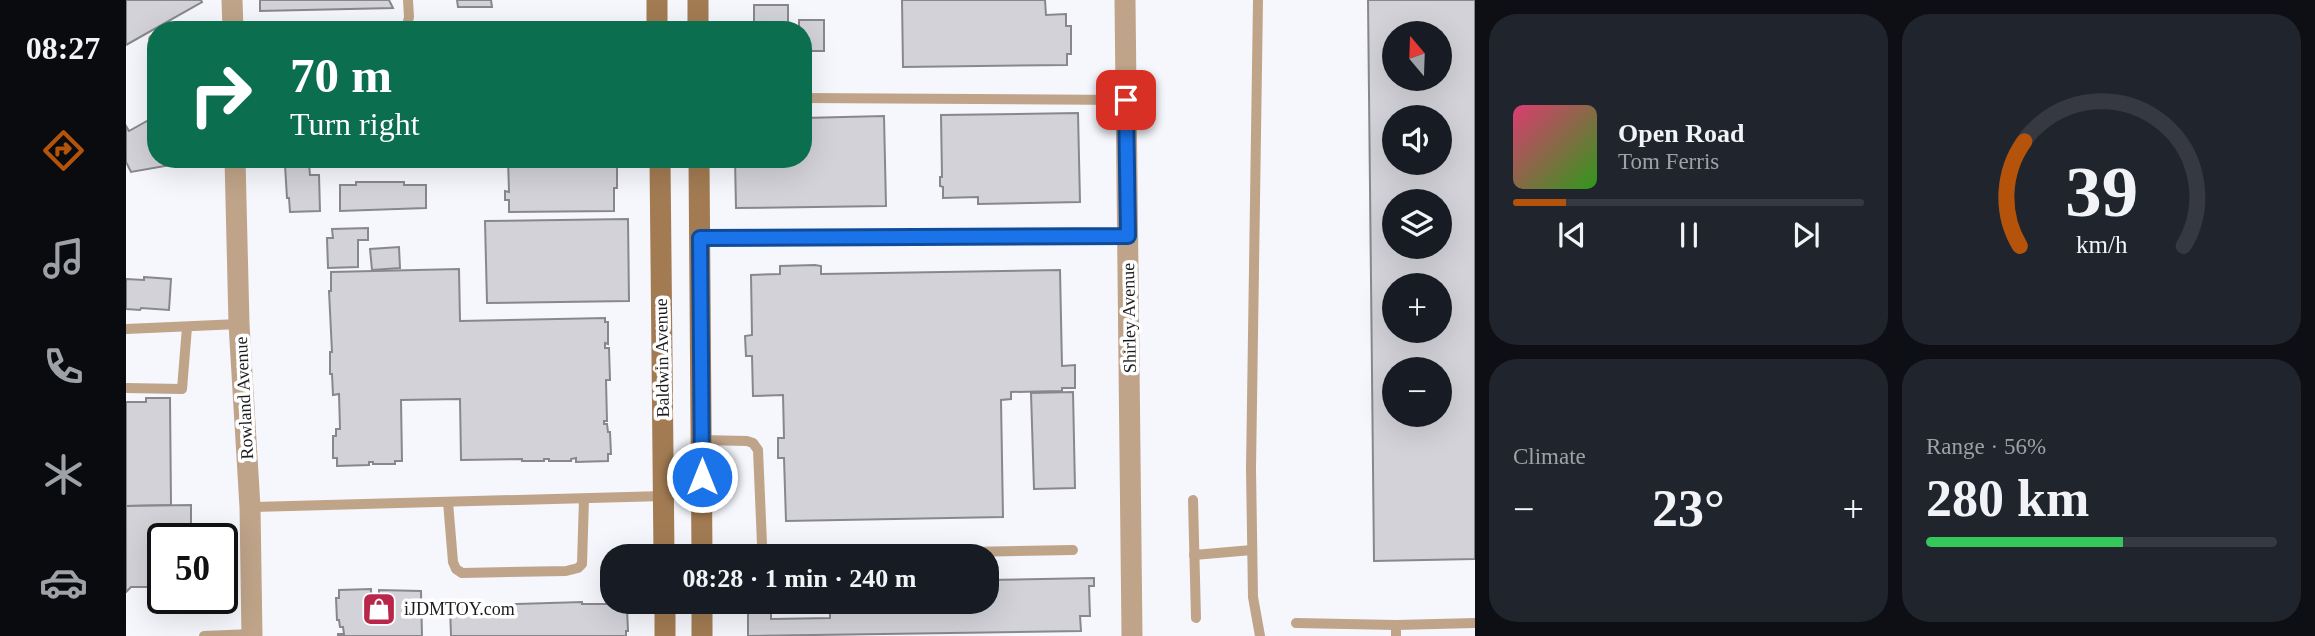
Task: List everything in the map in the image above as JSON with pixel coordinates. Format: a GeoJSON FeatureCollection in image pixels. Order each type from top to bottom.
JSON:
{"type":"FeatureCollection","features":[{"type":"Feature","properties":{"kind":"main road"},"geometry":{"type":"LineString","coordinates":[[657,0],[657,21]]}},
{"type":"Feature","properties":{"kind":"main road"},"geometry":{"type":"LineString","coordinates":[[698,0],[698,21]]}},
{"type":"Feature","properties":{"kind":"main road","name":"Baldwin Avenue"},"geometry":{"type":"LineString","coordinates":[[660,168],[664,544]]}},
{"type":"Feature","properties":{"kind":"main road"},"geometry":{"type":"LineString","coordinates":[[699,168],[702,544]]}},
{"type":"Feature","properties":{"kind":"main road"},"geometry":{"type":"LineString","coordinates":[[665,614],[666,636]]}},
{"type":"Feature","properties":{"kind":"main road"},"geometry":{"type":"LineString","coordinates":[[702,614],[702,636]]}},
{"type":"Feature","properties":{"kind":"street"},"geometry":{"type":"LineString","coordinates":[[232,0],[233,21]]}},
{"type":"Feature","properties":{"kind":"street","name":"Shirley Avenue"},"geometry":{"type":"LineString","coordinates":[[1125,0],[1132,636]]}},
{"type":"Feature","properties":{"kind":"street","name":"Rowland Avenue"},"geometry":{"type":"LineString","coordinates":[[235,168],[239,324],[250,507],[252,635]]}},
{"type":"Feature","properties":{"kind":"lane"},"geometry":{"type":"LineString","coordinates":[[408,0],[408,21]]}},
{"type":"Feature","properties":{"kind":"lane"},"geometry":{"type":"LineString","coordinates":[[1258,0],[1251,469],[1253,597],[1260,636]]}},
{"type":"Feature","properties":{"kind":"lane"},"geometry":{"type":"LineString","coordinates":[[812,98],[1126,100]]}},
{"type":"Feature","properties":{"kind":"lane"},"geometry":{"type":"LineString","coordinates":[[700,238],[1128,236]]}},
{"type":"Feature","properties":{"kind":"lane"},"geometry":{"type":"LineString","coordinates":[[126,329],[239,324]]}},
{"type":"Feature","properties":{"kind":"lane"},"geometry":{"type":"LineString","coordinates":[[126,388],[181,388],[187,327]]}},
{"type":"Feature","properties":{"kind":"lane"},"geometry":{"type":"LineString","coordinates":[[702,440],[747,440],[758,450],[761,544]]}},
{"type":"Feature","properties":{"kind":"lane"},"geometry":{"type":"LineString","coordinates":[[250,507],[664,496]]}},
{"type":"Feature","properties":{"kind":"lane"},"geometry":{"type":"LineString","coordinates":[[448,502],[453,562],[456,569],[462,573],[566,571],[582,564],[584,499]]}},
{"type":"Feature","properties":{"kind":"lane"},"geometry":{"type":"LineString","coordinates":[[1193,500],[1196,618]]}},
{"type":"Feature","properties":{"kind":"lane"},"geometry":{"type":"LineString","coordinates":[[999,551],[1073,550]]}},
{"type":"Feature","properties":{"kind":"lane"},"geometry":{"type":"LineString","coordinates":[[1194,555],[1252,550]]}},
{"type":"Feature","properties":{"kind":"lane"},"geometry":{"type":"LineString","coordinates":[[1296,623],[1396,630],[1475,623]]}},
{"type":"Feature","properties":{"kind":"lane"},"geometry":{"type":"LineString","coordinates":[[204,636],[252,635]]}},
{"type":"Feature","properties":{"kind":"building"},"geometry":{"type":"Polygon","coordinates":[[[126,0],[201,0],[202,2],[168,21],[147,21],[147,33],[126,45],[126,0]]]}},
{"type":"Feature","properties":{"kind":"building"},"geometry":{"type":"Polygon","coordinates":[[[260,0],[389,0],[393,8],[260,11],[260,0]]]}},
{"type":"Feature","properties":{"kind":"building"},"geometry":{"type":"Polygon","coordinates":[[[457,0],[491,0],[492,7],[458,7],[457,0]]]}},
{"type":"Feature","properties":{"kind":"building"},"geometry":{"type":"Polygon","coordinates":[[[902,0],[1045,0],[1046,15],[1066,14],[1066,26],[1071,26],[1071,54],[1067,54],[1067,65],[903,67],[902,0]]]}},
{"type":"Feature","properties":{"kind":"building"},"geometry":{"type":"Polygon","coordinates":[[[1368,0],[1475,0],[1475,559],[1374,561],[1368,0]]]}},
{"type":"Feature","properties":{"kind":"building"},"geometry":{"type":"Polygon","coordinates":[[[754,5],[788,5],[788,21],[754,21],[754,5]]]}},
{"type":"Feature","properties":{"kind":"building"},"geometry":{"type":"Polygon","coordinates":[[[824,20],[824,51],[812,51],[812,21],[799,21],[824,20]]]}},
{"type":"Feature","properties":{"kind":"building"},"geometry":{"type":"Polygon","coordinates":[[[1078,113],[1080,202],[978,204],[978,197],[943,198],[943,187],[940,186],[941,115],[1078,113]]]}},
{"type":"Feature","properties":{"kind":"building"},"geometry":{"type":"Polygon","coordinates":[[[884,116],[886,206],[736,208],[735,168],[812,168],[812,118],[884,116]]]}},
{"type":"Feature","properties":{"kind":"building"},"geometry":{"type":"Polygon","coordinates":[[[147,121],[147,168],[154,168],[131,172],[126,162],[126,126],[129,131],[147,121]]]}},
{"type":"Feature","properties":{"kind":"building"},"geometry":{"type":"Polygon","coordinates":[[[285,168],[309,168],[310,175],[319,175],[320,211],[290,212],[285,168]]]}},
{"type":"Feature","properties":{"kind":"building"},"geometry":{"type":"Polygon","coordinates":[[[508,168],[617,168],[614,211],[509,212],[509,200],[505,200],[505,191],[509,192],[508,168]]]}},
{"type":"Feature","properties":{"kind":"building"},"geometry":{"type":"Polygon","coordinates":[[[356,182],[426,185],[426,208],[340,211],[340,185],[356,185],[356,182]]]}},
{"type":"Feature","properties":{"kind":"building"},"geometry":{"type":"Polygon","coordinates":[[[628,219],[629,301],[487,303],[485,221],[628,219]]]}},
{"type":"Feature","properties":{"kind":"building"},"geometry":{"type":"Polygon","coordinates":[[[368,228],[368,240],[358,240],[358,267],[328,268],[327,238],[333,238],[332,229],[368,228]]]}},
{"type":"Feature","properties":{"kind":"building"},"geometry":{"type":"Polygon","coordinates":[[[399,247],[400,268],[372,270],[370,249],[399,247]]]}},
{"type":"Feature","properties":{"kind":"building"},"geometry":{"type":"Polygon","coordinates":[[[780,266],[821,266],[821,274],[1060,270],[1062,366],[1075,365],[1075,388],[1062,388],[1062,391],[1011,392],[1011,399],[1001,400],[1003,517],[786,521],[784,458],[778,458],[778,438],[784,438],[783,395],[753,396],[752,356],[746,356],[745,336],[752,335],[751,275],[780,274],[780,266]]]}},
{"type":"Feature","properties":{"kind":"building"},"geometry":{"type":"Polygon","coordinates":[[[459,269],[460,321],[605,318],[605,322],[608,322],[608,344],[605,343],[605,348],[609,348],[610,380],[606,380],[607,421],[604,421],[610,432],[611,454],[608,454],[608,461],[576,462],[576,458],[571,461],[461,460],[460,399],[401,400],[402,461],[395,461],[395,464],[369,462],[369,465],[337,466],[337,458],[333,458],[333,436],[336,436],[336,429],[340,429],[339,394],[333,395],[330,374],[331,272],[459,269]]]}},
{"type":"Feature","properties":{"kind":"building"},"geometry":{"type":"Polygon","coordinates":[[[144,277],[171,279],[169,310],[126,309],[126,279],[144,280],[144,277]]]}},
{"type":"Feature","properties":{"kind":"building"},"geometry":{"type":"Polygon","coordinates":[[[1073,392],[1075,488],[1034,489],[1031,393],[1073,392]]]}},
{"type":"Feature","properties":{"kind":"building"},"geometry":{"type":"Polygon","coordinates":[[[146,398],[170,398],[171,505],[126,506],[126,402],[146,402],[146,398]]]}},
{"type":"Feature","properties":{"kind":"building"},"geometry":{"type":"Polygon","coordinates":[[[191,505],[191,523],[147,523],[147,587],[131,587],[126,592],[126,506],[191,505]]]}},
{"type":"Feature","properties":{"kind":"building"},"geometry":{"type":"Polygon","coordinates":[[[1094,578],[1094,586],[1089,586],[1090,616],[1080,616],[1081,631],[748,636],[748,614],[771,614],[771,619],[830,618],[830,614],[999,614],[999,580],[1094,578]]]}},
{"type":"Feature","properties":{"kind":"building"},"geometry":{"type":"Polygon","coordinates":[[[371,589],[371,594],[379,594],[379,590],[421,591],[422,636],[338,636],[344,634],[343,627],[340,627],[337,620],[336,598],[339,598],[339,590],[371,589]]]}},
{"type":"Feature","properties":{"kind":"building"},"geometry":{"type":"Polygon","coordinates":[[[582,602],[600,604],[600,614],[627,614],[628,631],[626,636],[451,636],[450,606],[582,602]]]}},
{"type":"Feature","properties":{"kind":"place","name":"iJDMTOY.com"},"geometry":{"type":"Point","coordinates":[379,609]}},
{"type":"Feature","properties":{"kind":"route"},"geometry":{"type":"LineString","coordinates":[[702,477],[700,238],[1128,236],[1126,100]]}}]}
